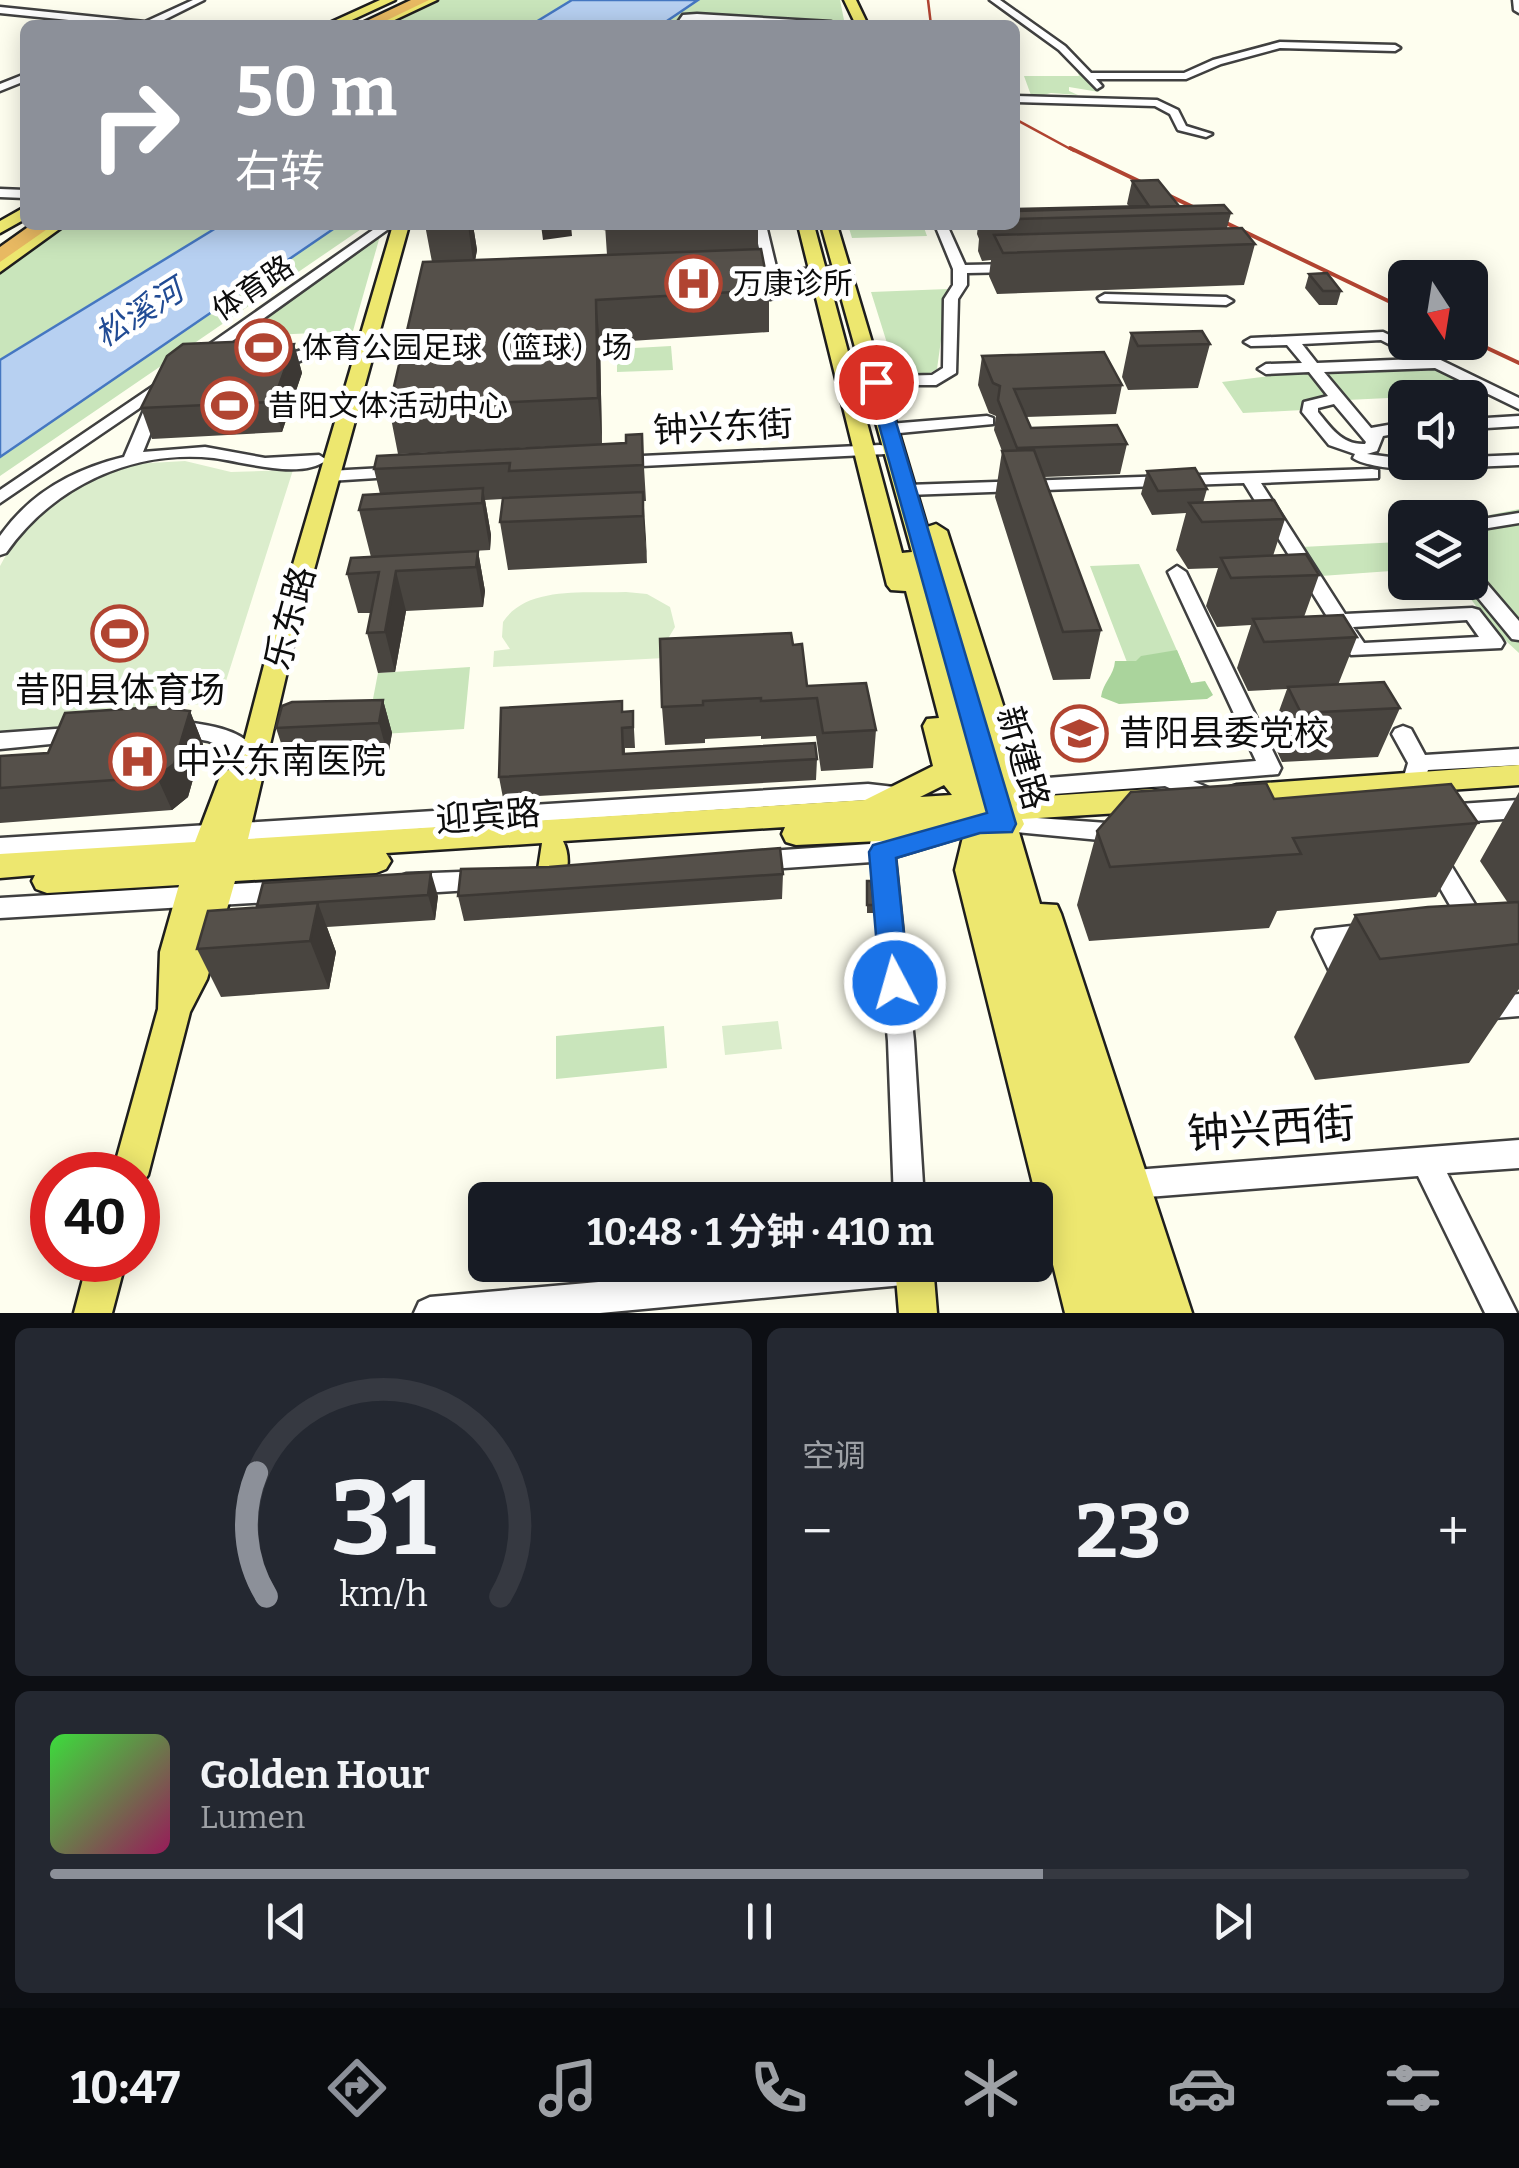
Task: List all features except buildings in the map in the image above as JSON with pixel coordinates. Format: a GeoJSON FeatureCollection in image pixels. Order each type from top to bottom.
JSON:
{"type":"FeatureCollection","features":[{"type":"Feature","properties":{"kind":"highway"},"geometry":{"type":"LineString","coordinates":[[357,20],[402,0]]}},
{"type":"Feature","properties":{"kind":"highway"},"geometry":{"type":"LineString","coordinates":[[376,20],[422,0]]}},
{"type":"Feature","properties":{"kind":"highway"},"geometry":{"type":"LineString","coordinates":[[0,256],[36,230]]}},
{"type":"Feature","properties":{"kind":"main road"},"geometry":{"type":"LineString","coordinates":[[343,20],[389,0]]}},
{"type":"Feature","properties":{"kind":"main road"},"geometry":{"type":"LineString","coordinates":[[386,20],[432,0]]}},
{"type":"Feature","properties":{"kind":"main road"},"geometry":{"type":"LineString","coordinates":[[0,266],[50,230]]}},
{"type":"Feature","properties":{"kind":"main road","name":"乐东路"},"geometry":{"type":"LineString","coordinates":[[136,1152],[174,1009],[169,980],[214,863],[388,230]]}},
{"type":"Feature","properties":{"kind":"main road","name":"乐东路"},"geometry":{"type":"LineString","coordinates":[[214,863],[241,746],[399,230]]}},
{"type":"Feature","properties":{"kind":"main road"},"geometry":{"type":"LineString","coordinates":[[808,230],[884,439],[948,771],[1031,866],[1083,1199],[1084,1313]]}},
{"type":"Feature","properties":{"kind":"main road","name":"新建路"},"geometry":{"type":"LineString","coordinates":[[819,230],[825,271],[875,381]]}},
{"type":"Feature","properties":{"kind":"main road","name":"新建路"},"geometry":{"type":"LineString","coordinates":[[830,230],[875,381],[884,439],[989,815]]}},
{"type":"Feature","properties":{"kind":"main road"},"geometry":{"type":"LineString","coordinates":[[843,230],[875,381]]}},
{"type":"Feature","properties":{"kind":"main road","name":"新建路"},"geometry":{"type":"LineString","coordinates":[[884,439],[916,492],[989,815]]}},
{"type":"Feature","properties":{"kind":"main road"},"geometry":{"type":"LineString","coordinates":[[875,831],[900,794],[948,771]]}},
{"type":"Feature","properties":{"kind":"main road"},"geometry":{"type":"LineString","coordinates":[[989,815],[1405,787],[1519,775]]}},
{"type":"Feature","properties":{"kind":"main road"},"geometry":{"type":"LineString","coordinates":[[989,815],[1089,794],[1207,796],[1405,787],[1519,790]]}},
{"type":"Feature","properties":{"kind":"main road"},"geometry":{"type":"LineString","coordinates":[[989,815],[970,870],[1083,1199],[1114,1313]]}},
{"type":"Feature","properties":{"kind":"main road","name":"迎宾路"},"geometry":{"type":"LineString","coordinates":[[0,866],[549,857],[875,831],[989,815]]}},
{"type":"Feature","properties":{"kind":"main road","name":"迎宾路"},"geometry":{"type":"LineString","coordinates":[[0,884],[214,863]]}},
{"type":"Feature","properties":{"kind":"main road"},"geometry":{"type":"LineString","coordinates":[[1083,1199],[1143,1313]]}},
{"type":"Feature","properties":{"kind":"main road"},"geometry":{"type":"LineString","coordinates":[[1083,1199],[1173,1313]]}},
{"type":"Feature","properties":{"kind":"main road"},"geometry":{"type":"LineString","coordinates":[[94,1313],[102,1282]]}},
{"type":"Feature","properties":{"kind":"main road"},"geometry":{"type":"LineString","coordinates":[[915,1282],[918,1313]]}},
{"type":"Feature","properties":{"kind":"street"},"geometry":{"type":"LineString","coordinates":[[154,20],[200,0]]}},
{"type":"Feature","properties":{"kind":"street"},"geometry":{"type":"LineString","coordinates":[[994,0],[1062,48],[1107,100]]}},
{"type":"Feature","properties":{"kind":"street"},"geometry":{"type":"LineString","coordinates":[[1517,0],[1519,10]]}},
{"type":"Feature","properties":{"kind":"street"},"geometry":{"type":"LineString","coordinates":[[1,5],[107,20]]}},
{"type":"Feature","properties":{"kind":"street"},"geometry":{"type":"LineString","coordinates":[[684,20],[747,20]]}},
{"type":"Feature","properties":{"kind":"street"},"geometry":{"type":"LineString","coordinates":[[1090,76],[1186,76],[1263,47],[1280,45],[1396,48]]}},
{"type":"Feature","properties":{"kind":"street"},"geometry":{"type":"LineString","coordinates":[[1020,99],[1158,103],[1174,112],[1182,128],[1206,134]]}},
{"type":"Feature","properties":{"kind":"street","name":"体育路"},"geometry":{"type":"LineString","coordinates":[[0,498],[382,230]]}},
{"type":"Feature","properties":{"kind":"street"},"geometry":{"type":"LineString","coordinates":[[761,230],[775,296]]}},
{"type":"Feature","properties":{"kind":"street"},"geometry":{"type":"LineString","coordinates":[[875,381],[936,380],[951,370],[951,299],[960,285],[960,270],[943,230]]}},
{"type":"Feature","properties":{"kind":"street"},"geometry":{"type":"LineString","coordinates":[[960,270],[1040,267]]}},
{"type":"Feature","properties":{"kind":"street"},"geometry":{"type":"LineString","coordinates":[[771,276],[825,271]]}},
{"type":"Feature","properties":{"kind":"street"},"geometry":{"type":"LineString","coordinates":[[1109,281],[1112,298],[1226,301]]}},
{"type":"Feature","properties":{"kind":"street"},"geometry":{"type":"LineString","coordinates":[[1252,342],[1383,336],[1519,404]]}},
{"type":"Feature","properties":{"kind":"street"},"geometry":{"type":"LineString","coordinates":[[1291,340],[1374,442]]}},
{"type":"Feature","properties":{"kind":"street"},"geometry":{"type":"LineString","coordinates":[[256,362],[290,361],[320,348],[353,346]]}},
{"type":"Feature","properties":{"kind":"street"},"geometry":{"type":"LineString","coordinates":[[1266,368],[1440,363]]}},
{"type":"Feature","properties":{"kind":"street"},"geometry":{"type":"LineString","coordinates":[[188,366],[222,364]]}},
{"type":"Feature","properties":{"kind":"street"},"geometry":{"type":"LineString","coordinates":[[132,458],[161,386]]}},
{"type":"Feature","properties":{"kind":"street"},"geometry":{"type":"LineString","coordinates":[[1338,400],[1308,408],[1332,441],[1359,454],[1388,460]]}},
{"type":"Feature","properties":{"kind":"street","name":"钟兴东街"},"geometry":{"type":"LineString","coordinates":[[597,464],[884,439],[987,421]]}},
{"type":"Feature","properties":{"kind":"street"},"geometry":{"type":"LineString","coordinates":[[1488,423],[1519,421]]}},
{"type":"Feature","properties":{"kind":"street"},"geometry":{"type":"LineString","coordinates":[[1359,454],[1370,448],[1376,432],[1388,430]]}},
{"type":"Feature","properties":{"kind":"street"},"geometry":{"type":"LineString","coordinates":[[0,549],[12,528],[45,496],[132,458],[195,452],[237,455],[261,463],[421,471]]}},
{"type":"Feature","properties":{"kind":"street"},"geometry":{"type":"LineString","coordinates":[[916,492],[1372,474],[1359,454]]}},
{"type":"Feature","properties":{"kind":"street"},"geometry":{"type":"LineString","coordinates":[[1488,461],[1519,460]]}},
{"type":"Feature","properties":{"kind":"street"},"geometry":{"type":"LineString","coordinates":[[1250,479],[1339,621],[1358,650],[1494,642],[1472,614],[1339,621]]}},
{"type":"Feature","properties":{"kind":"street"},"geometry":{"type":"LineString","coordinates":[[1488,523],[1519,518]]}},
{"type":"Feature","properties":{"kind":"street"},"geometry":{"type":"LineString","coordinates":[[1089,794],[1184,773],[1270,768],[1177,572]]}},
{"type":"Feature","properties":{"kind":"street"},"geometry":{"type":"LineString","coordinates":[[1488,597],[1519,634]]}},
{"type":"Feature","properties":{"kind":"street"},"geometry":{"type":"LineString","coordinates":[[152,729],[211,734],[241,746]]}},
{"type":"Feature","properties":{"kind":"street"},"geometry":{"type":"LineString","coordinates":[[0,741],[114,732]]}},
{"type":"Feature","properties":{"kind":"street"},"geometry":{"type":"LineString","coordinates":[[1402,734],[1405,787],[1519,757]]}},
{"type":"Feature","properties":{"kind":"street"},"geometry":{"type":"LineString","coordinates":[[1168,778],[1207,796]]}},
{"type":"Feature","properties":{"kind":"street"},"geometry":{"type":"LineString","coordinates":[[0,847],[214,863],[366,886],[549,857],[868,792],[900,794],[989,815],[1108,834],[1146,832]]}},
{"type":"Feature","properties":{"kind":"street"},"geometry":{"type":"LineString","coordinates":[[1474,926],[1423,823],[1519,809]]}},
{"type":"Feature","properties":{"kind":"street"},"geometry":{"type":"LineString","coordinates":[[723,864],[875,831],[900,1041],[908,1182]]}},
{"type":"Feature","properties":{"kind":"street"},"geometry":{"type":"LineString","coordinates":[[0,908],[214,863],[549,857]]}},
{"type":"Feature","properties":{"kind":"street"},"geometry":{"type":"LineString","coordinates":[[1437,929],[1504,924]]}},
{"type":"Feature","properties":{"kind":"street"},"geometry":{"type":"LineString","coordinates":[[1357,1001],[1325,937],[1400,932]]}},
{"type":"Feature","properties":{"kind":"street"},"geometry":{"type":"LineString","coordinates":[[1461,1010],[1519,1005]]}},
{"type":"Feature","properties":{"kind":"street","name":"钟兴西街"},"geometry":{"type":"LineString","coordinates":[[1083,1199],[1425,1160],[1519,1154]]}},
{"type":"Feature","properties":{"kind":"street"},"geometry":{"type":"LineString","coordinates":[[1425,1160],[1502,1313]]}},
{"type":"Feature","properties":{"kind":"street"},"geometry":{"type":"LineString","coordinates":[[430,1313],[756,1282]]}},
{"type":"Feature","properties":{"kind":"green space"},"geometry":{"type":"Polygon","coordinates":[[[439,0],[571,0],[537,20],[393,20],[439,0]]]}},
{"type":"Feature","properties":{"kind":"green space"},"geometry":{"type":"Polygon","coordinates":[[[687,0],[840,0],[844,20],[659,20],[687,0]]]}},
{"type":"Feature","properties":{"kind":"green space"},"geometry":{"type":"Polygon","coordinates":[[[1077,70],[1099,92],[1069,87],[1078,95],[1051,93],[1032,98],[1024,76],[1079,76],[1077,70]]]}},
{"type":"Feature","properties":{"kind":"green space"},"geometry":{"type":"Polygon","coordinates":[[[59,230],[212,230],[0,359],[0,273],[59,230]]]}},
{"type":"Feature","properties":{"kind":"green space"},"geometry":{"type":"Polygon","coordinates":[[[323,230],[360,230],[0,476],[0,451],[323,230]]]}},
{"type":"Feature","properties":{"kind":"green space"},"geometry":{"type":"Polygon","coordinates":[[[850,230],[925,230],[927,236],[852,238],[850,230]]]}},
{"type":"Feature","properties":{"kind":"green space"},"geometry":{"type":"Polygon","coordinates":[[[380,236],[353,331],[234,337],[380,236]]]}},
{"type":"Feature","properties":{"kind":"green space"},"geometry":{"type":"Polygon","coordinates":[[[948,289],[937,369],[897,375],[871,292],[948,289]]]}},
{"type":"Feature","properties":{"kind":"green space"},"geometry":{"type":"Polygon","coordinates":[[[671,346],[673,370],[617,372],[617,349],[671,346]]]}},
{"type":"Feature","properties":{"kind":"green space"},"geometry":{"type":"Polygon","coordinates":[[[1442,369],[1465,380],[1388,380],[1388,398],[1347,400],[1327,374],[1442,369]]]}},
{"type":"Feature","properties":{"kind":"green space"},"geometry":{"type":"Polygon","coordinates":[[[1307,371],[1326,395],[1304,405],[1303,410],[1243,413],[1222,382],[1270,376],[1269,372],[1307,371]]]}},
{"type":"Feature","properties":{"kind":"green space","name":"昔阳县体育场"},"geometry":{"type":"Polygon","coordinates":[[[185,461],[231,472],[293,470],[219,703],[138,708],[83,728],[0,736],[0,566],[22,526],[34,511],[108,470],[132,464],[185,461]]]}},
{"type":"Feature","properties":{"kind":"green space"},"geometry":{"type":"Polygon","coordinates":[[[1519,509],[1519,653],[1493,629],[1472,600],[1488,600],[1488,515],[1519,509]]]}},
{"type":"Feature","properties":{"kind":"green space"},"geometry":{"type":"Polygon","coordinates":[[[1388,543],[1388,571],[1321,576],[1308,562],[1302,547],[1388,543]]]}},
{"type":"Feature","properties":{"kind":"green space"},"geometry":{"type":"Polygon","coordinates":[[[1139,564],[1196,694],[1140,696],[1090,566],[1139,564]]]}},
{"type":"Feature","properties":{"kind":"green space"},"geometry":{"type":"Polygon","coordinates":[[[559,594],[647,594],[670,607],[675,627],[666,642],[792,635],[795,651],[493,667],[494,651],[510,649],[502,637],[503,622],[527,602],[559,594]]]}},
{"type":"Feature","properties":{"kind":"green space"},"geometry":{"type":"Polygon","coordinates":[[[1177,650],[1191,683],[1205,681],[1213,695],[1207,699],[1119,704],[1101,697],[1115,661],[1136,661],[1141,656],[1177,650]]]}},
{"type":"Feature","properties":{"kind":"green space"},"geometry":{"type":"Polygon","coordinates":[[[470,667],[464,729],[366,735],[378,673],[470,667]]]}},
{"type":"Feature","properties":{"kind":"green space"},"geometry":{"type":"Polygon","coordinates":[[[778,1021],[782,1049],[725,1055],[722,1026],[778,1021]]]}},
{"type":"Feature","properties":{"kind":"green space"},"geometry":{"type":"Polygon","coordinates":[[[664,1026],[667,1068],[556,1079],[556,1036],[664,1026]]]}},
{"type":"Feature","properties":{"kind":"water"},"geometry":{"type":"Polygon","coordinates":[[[572,0],[698,0],[668,20],[539,20],[572,0]]]}},
{"type":"Feature","properties":{"kind":"water","name":"松溪河"},"geometry":{"type":"Polygon","coordinates":[[[213,230],[332,230],[0,457],[0,360],[213,230]]]}},
{"type":"Feature","properties":{"kind":"railway"},"geometry":{"type":"LineString","coordinates":[[928,0],[930,20]]}},
{"type":"Feature","properties":{"kind":"railway"},"geometry":{"type":"LineString","coordinates":[[1020,122],[1074,151]]}},
{"type":"Feature","properties":{"kind":"railway"},"geometry":{"type":"LineString","coordinates":[[1070,148],[1388,301]]}},
{"type":"Feature","properties":{"kind":"railway"},"geometry":{"type":"LineString","coordinates":[[1488,348],[1519,363]]}},
{"type":"Feature","properties":{"kind":"place","name":"万康诊所"},"geometry":{"type":"Point","coordinates":[694,284]}},
{"type":"Feature","properties":{"kind":"place","name":"体育公园足球（篮球）场"},"geometry":{"type":"Point","coordinates":[263,348]}},
{"type":"Feature","properties":{"kind":"place","name":"昔阳文体活动中心"},"geometry":{"type":"Point","coordinates":[229,406]}},
{"type":"Feature","properties":{"kind":"place","name":"昔阳县体育场"},"geometry":{"type":"Point","coordinates":[120,634]}},
{"type":"Feature","properties":{"kind":"place","name":"昔阳县委党校"},"geometry":{"type":"Point","coordinates":[1080,733]}},
{"type":"Feature","properties":{"kind":"place","name":"中兴东南医院"},"geometry":{"type":"Point","coordinates":[137,761]}},
{"type":"Feature","properties":{"kind":"route"},"geometry":{"type":"LineString","coordinates":[[876,382],[1003,824],[980,823],[882,852],[895,983]]}}]}
